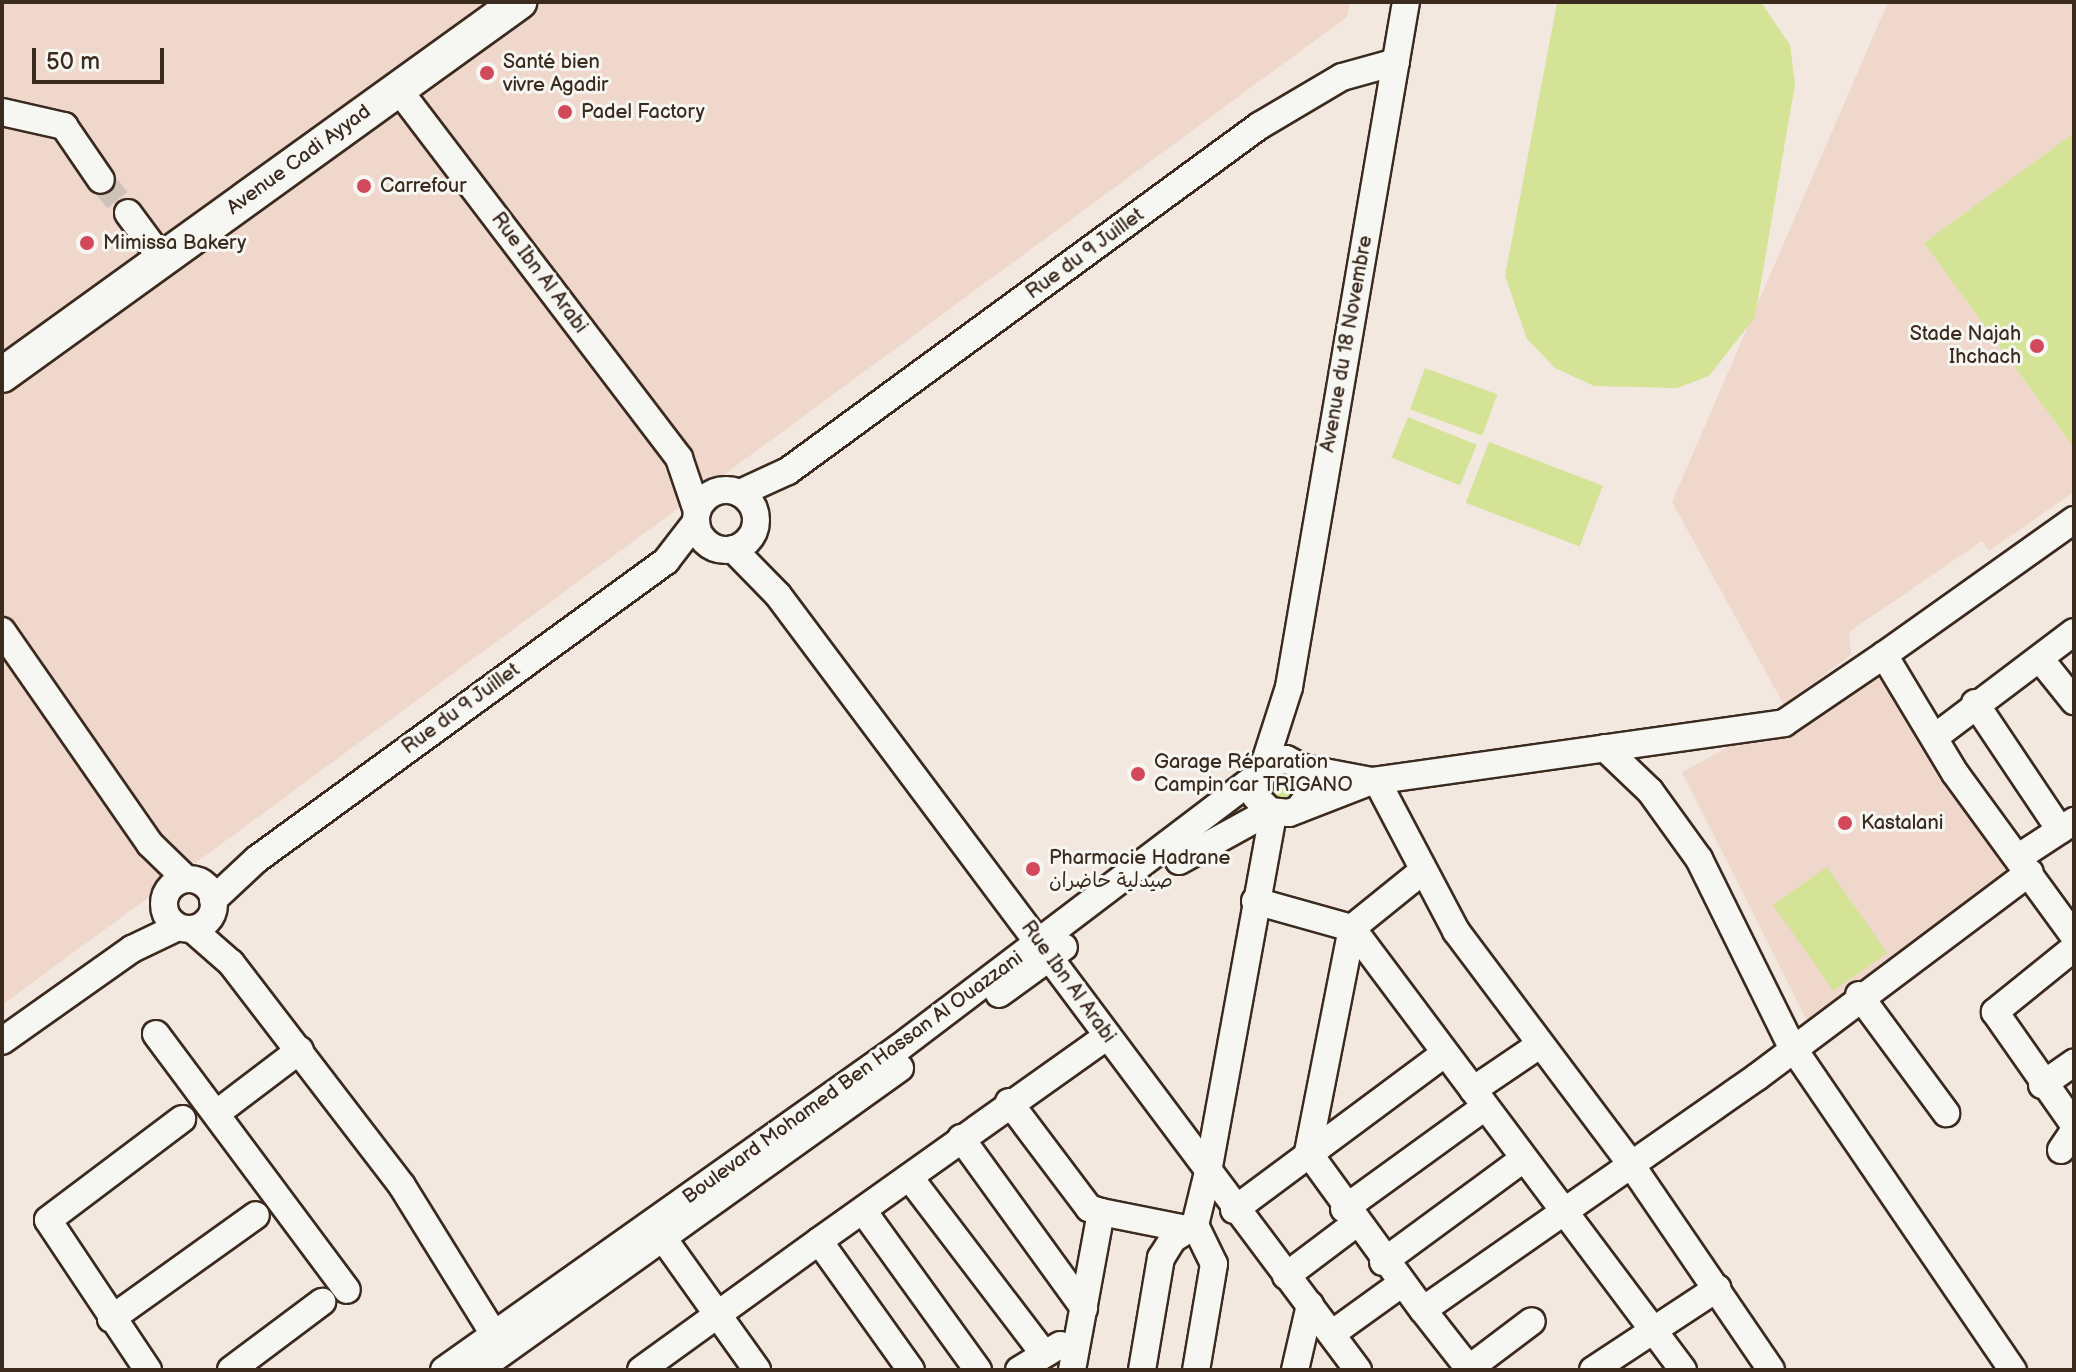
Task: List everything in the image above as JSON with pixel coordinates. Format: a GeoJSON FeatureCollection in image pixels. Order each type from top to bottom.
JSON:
{"type":"FeatureCollection","features":[{"type":"Feature","properties":{"kind":"main road","name":"Avenue Cadi Ayyad"},"geometry":{"type":"LineString","coordinates":[[3,374],[519,2]]}},
{"type":"Feature","properties":{"kind":"street","name":"Avenue du 18 Novembre"},"geometry":{"type":"LineString","coordinates":[[1260,771],[1289,687],[1406,2]]}},
{"type":"Feature","properties":{"kind":"street","name":"Rue du 9 Juillet"},"geometry":{"type":"LineString","coordinates":[[190,895],[257,859],[666,561],[710,495],[734,491],[788,471],[1259,126],[1342,77],[1396,62]]}},
{"type":"Feature","properties":{"kind":"street","name":"Rue Ibn Al Arabi"},"geometry":{"type":"LineString","coordinates":[[398,89],[679,458],[697,517],[723,548],[778,595],[1045,950],[1234,1210],[1333,1333],[1358,1370]]}},
{"type":"Feature","properties":{"kind":"street"},"geometry":{"type":"LineString","coordinates":[[2,112],[64,126],[101,180]]}},
{"type":"Feature","properties":{"kind":"street"},"geometry":{"type":"LineString","coordinates":[[128,213],[162,259]]}},
{"type":"Feature","properties":{"kind":"street","name":"Rue Ibn Al Arabi"},"geometry":{"type":"LineString","coordinates":[[679,458],[734,491],[756,523],[778,595]]}},
{"type":"Feature","properties":{"kind":"street","name":"Rue du 9 Juillet"},"geometry":{"type":"LineString","coordinates":[[666,561],[723,548],[756,523],[788,471]]}},
{"type":"Feature","properties":{"kind":"street"},"geometry":{"type":"LineString","coordinates":[[1271,812],[1299,809],[1375,781],[1792,721],[2074,520]]}},
{"type":"Feature","properties":{"kind":"street"},"geometry":{"type":"LineString","coordinates":[[2,631],[150,844],[190,895],[231,963],[402,1186],[499,1342]]}},
{"type":"Feature","properties":{"kind":"street"},"geometry":{"type":"LineString","coordinates":[[1935,737],[1975,703],[2041,660],[2074,632]]}},
{"type":"Feature","properties":{"kind":"street"},"geometry":{"type":"LineString","coordinates":[[1884,655],[1935,737],[2074,936]]}},
{"type":"Feature","properties":{"kind":"street"},"geometry":{"type":"LineString","coordinates":[[2041,660],[2074,701]]}},
{"type":"Feature","properties":{"kind":"street","name":"Avenue du 18 Novembre"},"geometry":{"type":"LineString","coordinates":[[1289,687],[1300,765]]}},
{"type":"Feature","properties":{"kind":"street"},"geometry":{"type":"LineString","coordinates":[[1423,1310],[1750,1082],[1791,1045],[2025,865],[2067,825],[1975,703]]}},
{"type":"Feature","properties":{"kind":"street"},"geometry":{"type":"LineString","coordinates":[[1605,748],[1650,791],[1699,859],[1791,1045],[2013,1370]]}},
{"type":"Feature","properties":{"kind":"street"},"geometry":{"type":"LineString","coordinates":[[1271,812],[1256,797],[1260,771],[1300,765],[1375,781]]}},
{"type":"Feature","properties":{"kind":"street"},"geometry":{"type":"LineString","coordinates":[[1299,809],[1309,794],[1300,765]]}},
{"type":"Feature","properties":{"kind":"street","name":"Boulevard Mohamed Ben Hassan Al Ouazzani"},"geometry":{"type":"LineString","coordinates":[[444,1370],[499,1342],[663,1238],[1045,950],[1260,771]]}},
{"type":"Feature","properties":{"kind":"street"},"geometry":{"type":"LineString","coordinates":[[1375,781],[1420,873],[1538,1046],[1630,1163],[1771,1370]]}},
{"type":"Feature","properties":{"kind":"street"},"geometry":{"type":"LineString","coordinates":[[1142,1370],[1161,1258],[1190,1227],[1208,1172],[1271,812]]}},
{"type":"Feature","properties":{"kind":"street","name":"Boulevard Mohamed Ben Hassan Al Ouazzani"},"geometry":{"type":"LineString","coordinates":[[478,1370],[499,1342],[1045,950],[1203,843],[1271,812]]}},
{"type":"Feature","properties":{"kind":"street"},"geometry":{"type":"LineString","coordinates":[[1420,873],[1352,928],[1308,1152],[1349,1217],[1469,1369],[1532,1321]]}},
{"type":"Feature","properties":{"kind":"street"},"geometry":{"type":"LineString","coordinates":[[185,928],[190,895]]}},
{"type":"Feature","properties":{"kind":"street"},"geometry":{"type":"LineString","coordinates":[[185,928],[190,895]]}},
{"type":"Feature","properties":{"kind":"street"},"geometry":{"type":"LineString","coordinates":[[2,1041],[132,949],[190,895]]}},
{"type":"Feature","properties":{"kind":"street"},"geometry":{"type":"LineString","coordinates":[[1255,901],[1352,928],[1683,1370]]}},
{"type":"Feature","properties":{"kind":"street"},"geometry":{"type":"LineString","coordinates":[[132,949],[185,928]]}},
{"type":"Feature","properties":{"kind":"street"},"geometry":{"type":"LineString","coordinates":[[185,928],[231,963]]}},
{"type":"Feature","properties":{"kind":"street"},"geometry":{"type":"LineString","coordinates":[[2070,1136],[2042,1085],[1995,1012],[2074,948]]}},
{"type":"Feature","properties":{"kind":"street"},"geometry":{"type":"LineString","coordinates":[[1859,995],[1946,1113]]}},
{"type":"Feature","properties":{"kind":"street"},"geometry":{"type":"LineString","coordinates":[[156,1034],[347,1290]]}},
{"type":"Feature","properties":{"kind":"street"},"geometry":{"type":"LineString","coordinates":[[641,1370],[864,1212],[1009,1102],[1107,1036]]}},
{"type":"Feature","properties":{"kind":"street"},"geometry":{"type":"LineString","coordinates":[[1286,1276],[1538,1046]]}},
{"type":"Feature","properties":{"kind":"street"},"geometry":{"type":"LineString","coordinates":[[217,1113],[300,1050]]}},
{"type":"Feature","properties":{"kind":"street"},"geometry":{"type":"LineString","coordinates":[[1234,1210],[1308,1152],[1444,1054]]}},
{"type":"Feature","properties":{"kind":"street"},"geometry":{"type":"LineString","coordinates":[[2042,1085],[2074,1063]]}},
{"type":"Feature","properties":{"kind":"street"},"geometry":{"type":"LineString","coordinates":[[1009,1102],[1089,1208],[1190,1227],[1214,1264],[1196,1370]]}},
{"type":"Feature","properties":{"kind":"street"},"geometry":{"type":"LineString","coordinates":[[148,1370],[111,1319],[48,1220],[182,1119]]}},
{"type":"Feature","properties":{"kind":"street"},"geometry":{"type":"LineString","coordinates":[[961,1138],[1084,1308]]}},
{"type":"Feature","properties":{"kind":"street"},"geometry":{"type":"LineString","coordinates":[[1383,1262],[1523,1159]]}},
{"type":"Feature","properties":{"kind":"street"},"geometry":{"type":"LineString","coordinates":[[910,1178],[1044,1354]]}},
{"type":"Feature","properties":{"kind":"street"},"geometry":{"type":"LineString","coordinates":[[864,1212],[978,1370]]}},
{"type":"Feature","properties":{"kind":"street"},"geometry":{"type":"LineString","coordinates":[[1072,1370],[1101,1212]]}},
{"type":"Feature","properties":{"kind":"street"},"geometry":{"type":"LineString","coordinates":[[111,1319],[256,1215]]}},
{"type":"Feature","properties":{"kind":"street"},"geometry":{"type":"LineString","coordinates":[[663,1238],[757,1370]]}},
{"type":"Feature","properties":{"kind":"street"},"geometry":{"type":"LineString","coordinates":[[819,1241],[911,1370]]}},
{"type":"Feature","properties":{"kind":"street"},"geometry":{"type":"LineString","coordinates":[[1333,1333],[1401,1284]]}},
{"type":"Feature","properties":{"kind":"street"},"geometry":{"type":"LineString","coordinates":[[1593,1370],[1718,1288]]}},
{"type":"Feature","properties":{"kind":"street"},"geometry":{"type":"LineString","coordinates":[[231,1370],[322,1302]]}},
{"type":"Feature","properties":{"kind":"street"},"geometry":{"type":"LineString","coordinates":[[1295,1370],[1310,1305]]}},
{"type":"Feature","properties":{"kind":"street"},"geometry":{"type":"LineString","coordinates":[[1021,1370],[1079,1335]]}},
{"type":"Feature","properties":{"kind":"shaded area"},"geometry":{"type":"Polygon","coordinates":[[[2,2],[1350,2],[1347,17],[2,1005],[2,2]]]}},
{"type":"Feature","properties":{"kind":"shaded area"},"geometry":{"type":"Polygon","coordinates":[[[1888,2],[2074,2],[2074,133],[1924,243],[2074,448],[2074,492],[1989,551],[1982,541],[1849,632],[1851,655],[1784,705],[1672,502],[1888,2]]]}},
{"type":"Feature","properties":{"kind":"shaded area","name":"Kastalani"},"geometry":{"type":"Polygon","coordinates":[[[1873,669],[2018,875],[1809,1025],[1682,772],[1754,733],[1760,744],[1873,669]]]}},
{"type":"Feature","properties":{"kind":"green space"},"geometry":{"type":"Polygon","coordinates":[[[1761,2],[1790,45],[1795,84],[1755,317],[1709,376],[1677,388],[1594,386],[1555,368],[1527,339],[1505,276],[1557,3],[1761,2]]]}},
{"type":"Feature","properties":{"kind":"green space","name":"Stade Najah Ihchach"},"geometry":{"type":"Polygon","coordinates":[[[2074,133],[2074,448],[1924,243],[2074,133]]]}},
{"type":"Feature","properties":{"kind":"green space"},"geometry":{"type":"Polygon","coordinates":[[[1425,368],[1497,394],[1482,436],[1410,409],[1425,368]]]}},
{"type":"Feature","properties":{"kind":"green space"},"geometry":{"type":"Polygon","coordinates":[[[1408,417],[1477,445],[1460,486],[1392,458],[1408,417]]]}},
{"type":"Feature","properties":{"kind":"green space"},"geometry":{"type":"Polygon","coordinates":[[[1489,442],[1603,486],[1580,546],[1466,503],[1489,442]]]}},
{"type":"Feature","properties":{"kind":"green space"},"geometry":{"type":"Polygon","coordinates":[[[1286,771],[1296,775],[1300,785],[1296,795],[1286,799],[1276,795],[1272,785],[1276,775],[1286,771]]]}},
{"type":"Feature","properties":{"kind":"green space"},"geometry":{"type":"Polygon","coordinates":[[[1827,867],[1887,953],[1833,991],[1773,905],[1827,867]]]}},
{"type":"Feature","properties":{"kind":"tunnel"},"geometry":{"type":"LineString","coordinates":[[101,180],[128,213]]}},
{"type":"Feature","properties":{"kind":"place","name":"Santé bien vivre Agadir"},"geometry":{"type":"Point","coordinates":[487,73]}},
{"type":"Feature","properties":{"kind":"place","name":"Padel Factory"},"geometry":{"type":"Point","coordinates":[565,112]}},
{"type":"Feature","properties":{"kind":"place","name":"Carrefour"},"geometry":{"type":"Point","coordinates":[364,186]}},
{"type":"Feature","properties":{"kind":"place","name":"Mimissa Bakery"},"geometry":{"type":"Point","coordinates":[87,243]}},
{"type":"Feature","properties":{"kind":"place","name":"Stade Najah Ihchach"},"geometry":{"type":"Point","coordinates":[2037,346]}},
{"type":"Feature","properties":{"kind":"place","name":"Garage Réparation Campin car TRIGANO"},"geometry":{"type":"Point","coordinates":[1138,774]}},
{"type":"Feature","properties":{"kind":"place","name":"Kastalani"},"geometry":{"type":"Point","coordinates":[1845,823]}},
{"type":"Feature","properties":{"kind":"place","name":"Pharmacie Hadrane صيدلية حاضران"},"geometry":{"type":"Point","coordinates":[1033,869]}}]}
